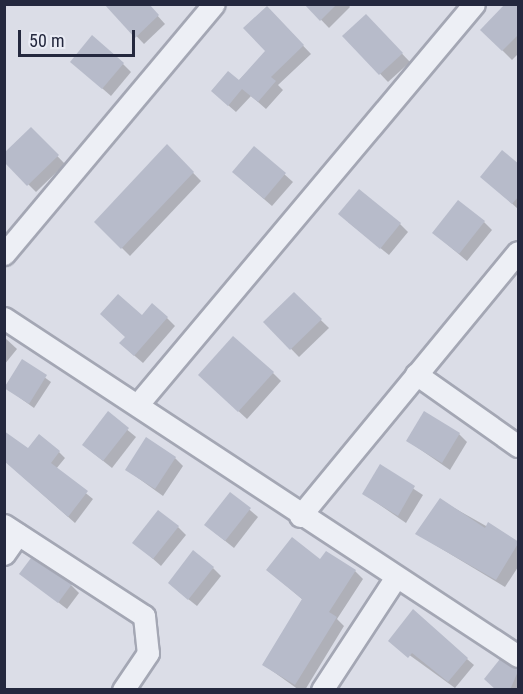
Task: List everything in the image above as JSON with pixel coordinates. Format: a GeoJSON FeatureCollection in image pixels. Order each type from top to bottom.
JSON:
{"type":"FeatureCollection","features":[{"type":"Feature","properties":{"kind":"street"},"geometry":{"type":"LineString","coordinates":[[4,254],[214,4]]}},
{"type":"Feature","properties":{"kind":"street"},"geometry":{"type":"LineString","coordinates":[[138,404],[474,4]]}},
{"type":"Feature","properties":{"kind":"street"},"geometry":{"type":"LineString","coordinates":[[300,516],[519,252]]}},
{"type":"Feature","properties":{"kind":"street"},"geometry":{"type":"LineString","coordinates":[[4,318],[138,404],[300,516],[519,656]]}},
{"type":"Feature","properties":{"kind":"street"},"geometry":{"type":"LineString","coordinates":[[416,374],[519,446]]}},
{"type":"Feature","properties":{"kind":"street"},"geometry":{"type":"LineString","coordinates":[[4,554],[11,530],[144,616],[148,652],[123,690]]}},
{"type":"Feature","properties":{"kind":"street"},"geometry":{"type":"LineString","coordinates":[[322,690],[396,577]]}},
{"type":"Feature","properties":{"kind":"building"},"geometry":{"type":"Polygon","coordinates":[[[104,4],[149,4],[159,15],[135,38],[104,4]]]}},
{"type":"Feature","properties":{"kind":"building"},"geometry":{"type":"Polygon","coordinates":[[[304,4],[337,4],[320,21],[304,4]]]}},
{"type":"Feature","properties":{"kind":"building"},"geometry":{"type":"Polygon","coordinates":[[[505,4],[519,4],[519,34],[502,51],[480,30],[505,4]]]}},
{"type":"Feature","properties":{"kind":"building"},"geometry":{"type":"Polygon","coordinates":[[[267,6],[304,45],[271,77],[276,81],[258,102],[242,89],[228,106],[211,91],[228,71],[239,80],[265,51],[243,28],[267,6]]]}},
{"type":"Feature","properties":{"kind":"building"},"geometry":{"type":"Polygon","coordinates":[[[366,14],[403,53],[379,75],[342,36],[366,14]]]}},
{"type":"Feature","properties":{"kind":"building"},"geometry":{"type":"Polygon","coordinates":[[[92,35],[124,63],[102,89],[70,62],[92,35]]]}},
{"type":"Feature","properties":{"kind":"building"},"geometry":{"type":"Polygon","coordinates":[[[31,127],[59,155],[27,186],[4,162],[4,153],[31,127]]]}},
{"type":"Feature","properties":{"kind":"building"},"geometry":{"type":"Polygon","coordinates":[[[167,144],[194,172],[121,249],[94,222],[167,144]]]}},
{"type":"Feature","properties":{"kind":"building"},"geometry":{"type":"Polygon","coordinates":[[[254,146],[286,173],[264,199],[232,172],[254,146]]]}},
{"type":"Feature","properties":{"kind":"building"},"geometry":{"type":"Polygon","coordinates":[[[502,150],[519,164],[519,196],[512,204],[480,177],[502,150]]]}},
{"type":"Feature","properties":{"kind":"building"},"geometry":{"type":"Polygon","coordinates":[[[359,189],[401,223],[380,249],[338,214],[359,189]]]}},
{"type":"Feature","properties":{"kind":"building"},"geometry":{"type":"Polygon","coordinates":[[[458,200],[485,221],[459,254],[432,233],[458,200]]]}},
{"type":"Feature","properties":{"kind":"building"},"geometry":{"type":"Polygon","coordinates":[[[294,292],[322,319],[290,350],[263,322],[294,292]]]}},
{"type":"Feature","properties":{"kind":"building"},"geometry":{"type":"Polygon","coordinates":[[[118,294],[142,315],[152,303],[168,317],[134,356],[119,343],[125,337],[100,314],[118,294]]]}},
{"type":"Feature","properties":{"kind":"building"},"geometry":{"type":"Polygon","coordinates":[[[233,336],[274,372],[238,412],[198,375],[233,336]]]}},
{"type":"Feature","properties":{"kind":"building"},"geometry":{"type":"Polygon","coordinates":[[[22,359],[47,375],[29,404],[4,388],[22,359]]]}},
{"type":"Feature","properties":{"kind":"building"},"geometry":{"type":"Polygon","coordinates":[[[108,411],[129,428],[103,461],[82,445],[108,411]]]}},
{"type":"Feature","properties":{"kind":"building"},"geometry":{"type":"Polygon","coordinates":[[[424,411],[460,433],[442,463],[406,441],[424,411]]]}},
{"type":"Feature","properties":{"kind":"building"},"geometry":{"type":"Polygon","coordinates":[[[4,431],[28,448],[39,434],[60,451],[51,463],[88,491],[68,517],[4,461],[4,431]]]}},
{"type":"Feature","properties":{"kind":"building"},"geometry":{"type":"Polygon","coordinates":[[[146,437],[176,457],[155,489],[125,470],[146,437]]]}},
{"type":"Feature","properties":{"kind":"building"},"geometry":{"type":"Polygon","coordinates":[[[380,464],[415,486],[398,516],[362,494],[380,464]]]}},
{"type":"Feature","properties":{"kind":"building"},"geometry":{"type":"Polygon","coordinates":[[[230,492],[251,508],[225,541],[204,525],[230,492]]]}},
{"type":"Feature","properties":{"kind":"building"},"geometry":{"type":"Polygon","coordinates":[[[440,498],[485,528],[488,522],[519,542],[496,580],[415,534],[440,498]]]}},
{"type":"Feature","properties":{"kind":"building"},"geometry":{"type":"Polygon","coordinates":[[[158,510],[179,526],[153,559],[132,543],[158,510]]]}},
{"type":"Feature","properties":{"kind":"building"},"geometry":{"type":"Polygon","coordinates":[[[292,537],[320,559],[326,551],[356,570],[329,612],[337,617],[295,685],[262,665],[302,599],[266,570],[292,537]]]}},
{"type":"Feature","properties":{"kind":"building"},"geometry":{"type":"Polygon","coordinates":[[[193,550],[214,567],[188,600],[168,583],[193,550]]]}},
{"type":"Feature","properties":{"kind":"building"},"geometry":{"type":"Polygon","coordinates":[[[31,558],[72,584],[58,603],[19,574],[31,558]]]}},
{"type":"Feature","properties":{"kind":"building"},"geometry":{"type":"Polygon","coordinates":[[[413,609],[468,658],[448,682],[412,653],[408,658],[388,641],[413,609]]]}},
{"type":"Feature","properties":{"kind":"building"},"geometry":{"type":"Polygon","coordinates":[[[500,659],[519,669],[510,690],[496,690],[484,679],[500,659]]]}}]}
